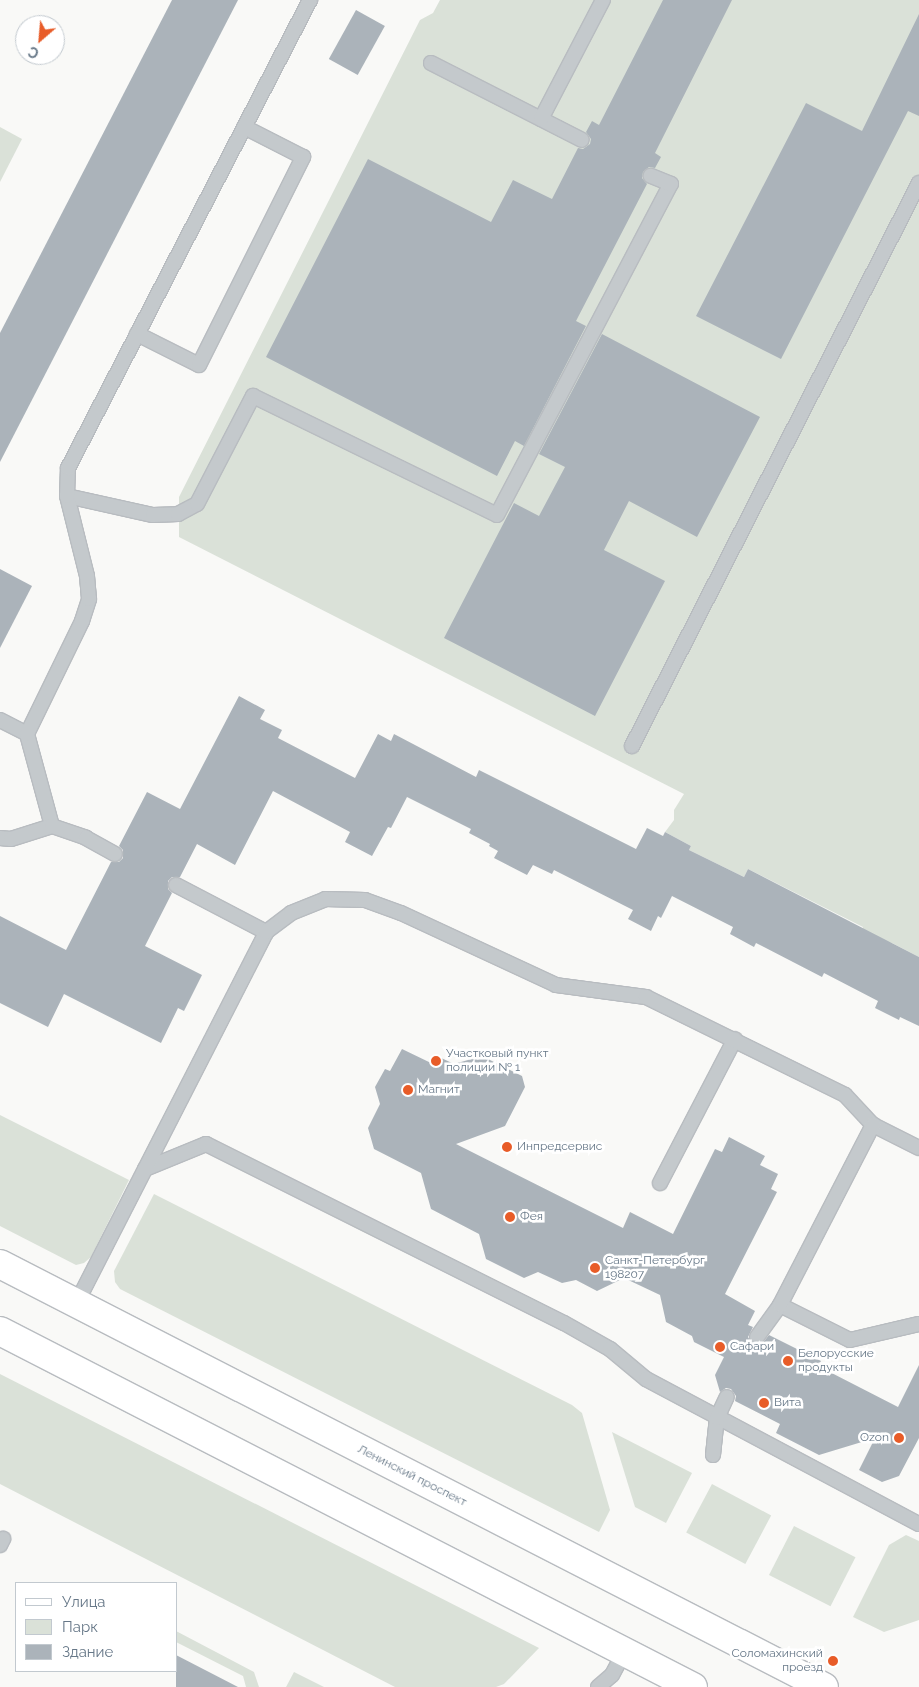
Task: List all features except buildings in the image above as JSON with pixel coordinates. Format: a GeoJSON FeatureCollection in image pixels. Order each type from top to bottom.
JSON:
{"type":"FeatureCollection","features":[{"type":"Feature","properties":{"kind":"main road","name":"Ленинский проспект"},"geometry":{"type":"LineString","coordinates":[[0,1264],[824,1687]]}},
{"type":"Feature","properties":{"kind":"main road"},"geometry":{"type":"LineString","coordinates":[[0,1330],[693,1687]]}},
{"type":"Feature","properties":{"kind":"lane"},"geometry":{"type":"LineString","coordinates":[[52,826],[27,734],[82,621],[89,599],[87,576],[66,496],[68,468],[310,0]]}},
{"type":"Feature","properties":{"kind":"lane"},"geometry":{"type":"LineString","coordinates":[[541,118],[603,0]]}},
{"type":"Feature","properties":{"kind":"lane"},"geometry":{"type":"LineString","coordinates":[[431,63],[582,140]]}},
{"type":"Feature","properties":{"kind":"lane"},"geometry":{"type":"LineString","coordinates":[[137,334],[199,366],[303,157],[244,128]]}},
{"type":"Feature","properties":{"kind":"lane"},"geometry":{"type":"LineString","coordinates":[[66,496],[153,515],[178,514],[197,504],[253,396],[497,515],[671,184],[651,176]]}},
{"type":"Feature","properties":{"kind":"lane"},"geometry":{"type":"LineString","coordinates":[[632,746],[919,183]]}},
{"type":"Feature","properties":{"kind":"lane"},"geometry":{"type":"LineString","coordinates":[[0,720],[27,734]]}},
{"type":"Feature","properties":{"kind":"lane"},"geometry":{"type":"LineString","coordinates":[[0,838],[12,840],[52,826],[86,838],[115,854]]}},
{"type":"Feature","properties":{"kind":"lane"},"geometry":{"type":"LineString","coordinates":[[176,885],[266,932]]}},
{"type":"Feature","properties":{"kind":"lane"},"geometry":{"type":"LineString","coordinates":[[76,1304],[266,932],[291,913],[325,899],[365,900],[401,913],[556,985],[646,997],[846,1095],[873,1125],[919,1148]]}},
{"type":"Feature","properties":{"kind":"lane"},"geometry":{"type":"LineString","coordinates":[[660,1183],[734,1039]]}},
{"type":"Feature","properties":{"kind":"lane"},"geometry":{"type":"LineString","coordinates":[[757,1337],[780,1305],[873,1125]]}},
{"type":"Feature","properties":{"kind":"lane"},"geometry":{"type":"LineString","coordinates":[[145,1169],[206,1144],[564,1324],[610,1349],[646,1379],[716,1418],[919,1524]]}},
{"type":"Feature","properties":{"kind":"lane"},"geometry":{"type":"LineString","coordinates":[[780,1305],[850,1340],[919,1324]]}},
{"type":"Feature","properties":{"kind":"lane"},"geometry":{"type":"LineString","coordinates":[[713,1455],[716,1418],[727,1397]]}},
{"type":"Feature","properties":{"kind":"lane"},"geometry":{"type":"LineString","coordinates":[[598,1687],[612,1674],[624,1652]]}},
{"type":"Feature","properties":{"kind":"green space"},"geometry":{"type":"Polygon","coordinates":[[[440,0],[919,0],[919,957],[892,943],[859,938],[863,927],[748,869],[744,877],[689,850],[691,846],[665,832],[674,820],[674,810],[684,794],[179,537],[179,497],[420,20],[433,13],[440,0]]]}},
{"type":"Feature","properties":{"kind":"green space"},"geometry":{"type":"Polygon","coordinates":[[[0,127],[22,139],[0,182],[0,127]]]}},
{"type":"Feature","properties":{"kind":"green space"},"geometry":{"type":"Polygon","coordinates":[[[0,1115],[129,1180],[91,1257],[84,1263],[76,1265],[0,1226],[0,1115]]]}},
{"type":"Feature","properties":{"kind":"green space"},"geometry":{"type":"Polygon","coordinates":[[[154,1194],[572,1405],[582,1413],[610,1510],[599,1532],[120,1289],[115,1282],[114,1271],[154,1194]]]}},
{"type":"Feature","properties":{"kind":"green space"},"geometry":{"type":"Polygon","coordinates":[[[0,1374],[539,1648],[504,1684],[496,1687],[395,1687],[0,1484],[0,1374]]]}},
{"type":"Feature","properties":{"kind":"green space"},"geometry":{"type":"Polygon","coordinates":[[[612,1432],[692,1473],[666,1523],[635,1507],[612,1432]]]}},
{"type":"Feature","properties":{"kind":"green space"},"geometry":{"type":"Polygon","coordinates":[[[712,1484],[771,1515],[745,1564],[686,1533],[712,1484]]]}},
{"type":"Feature","properties":{"kind":"green space"},"geometry":{"type":"Polygon","coordinates":[[[794,1526],[855,1557],[831,1606],[769,1575],[794,1526]]]}},
{"type":"Feature","properties":{"kind":"green space"},"geometry":{"type":"Polygon","coordinates":[[[906,1535],[919,1541],[919,1620],[884,1632],[853,1617],[889,1545],[906,1535]]]}},
{"type":"Feature","properties":{"kind":"green space"},"geometry":{"type":"Polygon","coordinates":[[[178,1632],[254,1672],[259,1687],[246,1687],[243,1676],[178,1643],[178,1632]]]}},
{"type":"Feature","properties":{"kind":"green space"},"geometry":{"type":"Polygon","coordinates":[[[294,1672],[324,1687],[286,1687],[294,1672]]]}},
{"type":"Feature","properties":{"kind":"place","name":"Участковый пункт полиции № 1"},"geometry":{"type":"Point","coordinates":[436,1061]}},
{"type":"Feature","properties":{"kind":"place","name":"Магнит"},"geometry":{"type":"Point","coordinates":[408,1090]}},
{"type":"Feature","properties":{"kind":"place","name":"Инпредсервис"},"geometry":{"type":"Point","coordinates":[507,1147]}},
{"type":"Feature","properties":{"kind":"place","name":"Фея"},"geometry":{"type":"Point","coordinates":[510,1217]}},
{"type":"Feature","properties":{"kind":"place","name":"Санкт-Петербург 198207"},"geometry":{"type":"Point","coordinates":[595,1268]}},
{"type":"Feature","properties":{"kind":"place","name":"Сафари"},"geometry":{"type":"Point","coordinates":[720,1347]}},
{"type":"Feature","properties":{"kind":"place","name":"Белорусские продукты"},"geometry":{"type":"Point","coordinates":[788,1361]}},
{"type":"Feature","properties":{"kind":"place","name":"Вита"},"geometry":{"type":"Point","coordinates":[764,1403]}},
{"type":"Feature","properties":{"kind":"place","name":"Ozon"},"geometry":{"type":"Point","coordinates":[899,1438]}},
{"type":"Feature","properties":{"kind":"place","name":"Соломахинский проезд"},"geometry":{"type":"Point","coordinates":[833,1661]}}]}
